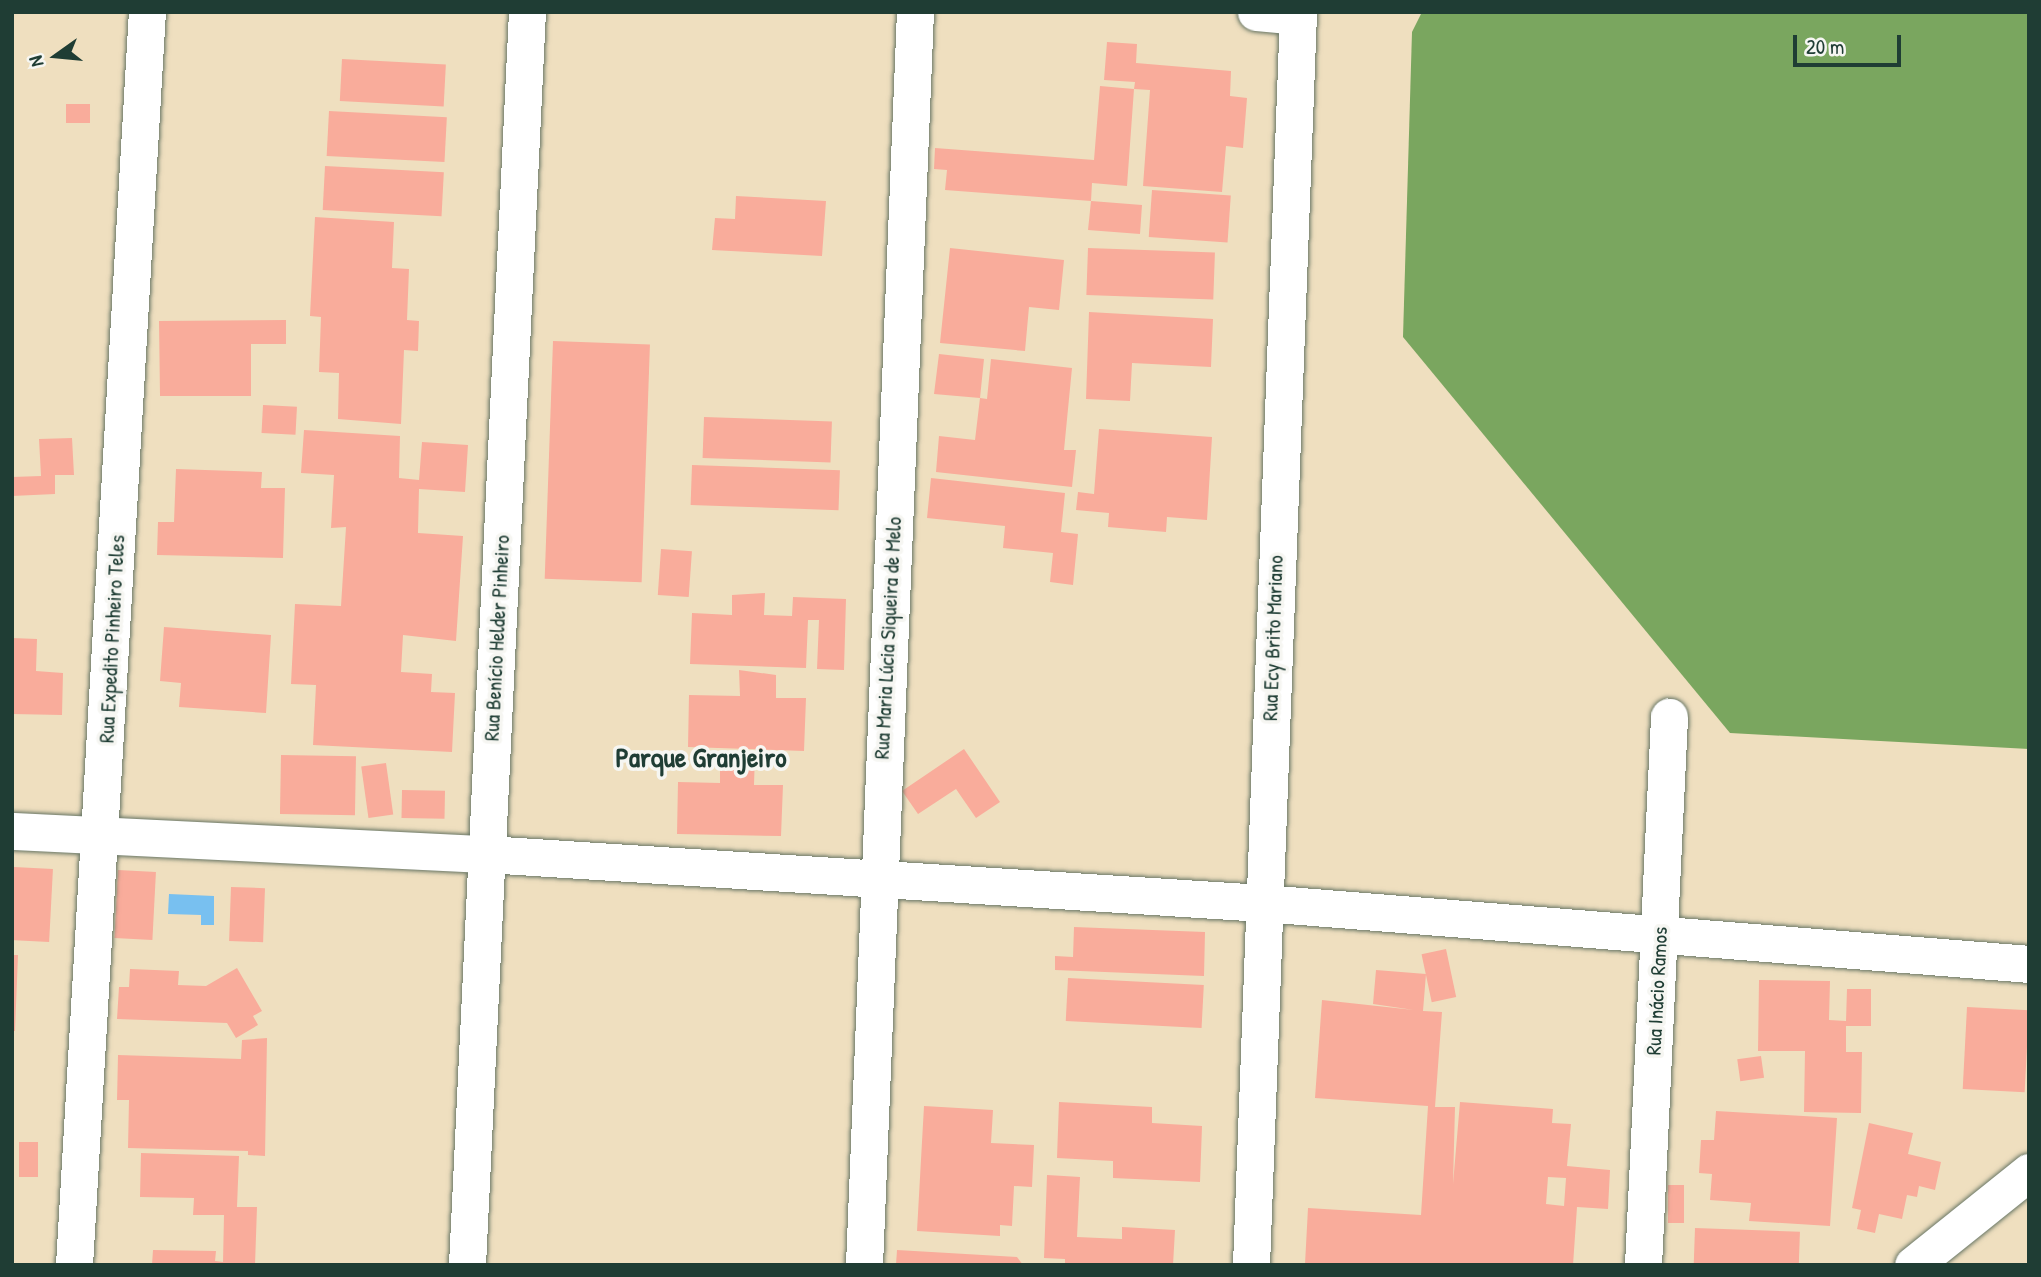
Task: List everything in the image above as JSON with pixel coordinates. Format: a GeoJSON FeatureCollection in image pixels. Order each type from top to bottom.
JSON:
{"type":"FeatureCollection","features":[{"type":"Feature","properties":{"kind":"street","name":"Rua Expedito Pinheiro Teles"},"geometry":{"type":"LineString","coordinates":[[74,1265],[102,832],[147,12]]}},
{"type":"Feature","properties":{"kind":"street","name":"Rua Benício Helder Pinheiro"},"geometry":{"type":"LineString","coordinates":[[467,1265],[527,12]]}},
{"type":"Feature","properties":{"kind":"street","name":"Rua Maria Lúcia Siqueira de Melo"},"geometry":{"type":"LineString","coordinates":[[864,1265],[915,12]]}},
{"type":"Feature","properties":{"kind":"street"},"geometry":{"type":"LineString","coordinates":[[1256,12],[1298,14]]}},
{"type":"Feature","properties":{"kind":"street","name":"Rua Ecy Brito Mariano"},"geometry":{"type":"LineString","coordinates":[[1251,1265],[1298,14]]}},
{"type":"Feature","properties":{"kind":"street","name":"Rua Inácio Ramos"},"geometry":{"type":"LineString","coordinates":[[1643,1265],[1669,717]]}},
{"type":"Feature","properties":{"kind":"street"},"geometry":{"type":"LineString","coordinates":[[12,831],[102,832],[1263,902],[2029,964]]}},
{"type":"Feature","properties":{"kind":"street"},"geometry":{"type":"LineString","coordinates":[[1913,1265],[2029,1172]]}},
{"type":"Feature","properties":{"kind":"green space"},"geometry":{"type":"Polygon","coordinates":[[[1422,12],[2029,12],[2029,749],[1730,733],[1403,337],[1412,32],[1422,12]]]}},
{"type":"Feature","properties":{"kind":"water"},"geometry":{"type":"Polygon","coordinates":[[[169,894],[214,896],[214,925],[201,925],[201,915],[168,914],[169,894]]]}},
{"type":"Feature","properties":{"kind":"building"},"geometry":{"type":"Polygon","coordinates":[[[1107,42],[1137,44],[1136,63],[1231,71],[1230,96],[1247,98],[1243,148],[1226,146],[1222,192],[1143,186],[1150,90],[1134,89],[1135,82],[1104,80],[1107,42]]]}},
{"type":"Feature","properties":{"kind":"building"},"geometry":{"type":"Polygon","coordinates":[[[342,59],[446,64],[444,106],[340,101],[342,59]]]}},
{"type":"Feature","properties":{"kind":"building"},"geometry":{"type":"Polygon","coordinates":[[[1100,86],[1134,89],[1127,186],[1092,183],[1091,201],[945,190],[947,170],[934,169],[935,148],[1094,160],[1100,86]]]}},
{"type":"Feature","properties":{"kind":"building"},"geometry":{"type":"Polygon","coordinates":[[[66,104],[90,104],[90,123],[66,123],[66,104]]]}},
{"type":"Feature","properties":{"kind":"building"},"geometry":{"type":"Polygon","coordinates":[[[329,111],[447,117],[444,162],[327,156],[329,111]]]}},
{"type":"Feature","properties":{"kind":"building"},"geometry":{"type":"Polygon","coordinates":[[[325,166],[444,172],[442,216],[323,210],[325,166]]]}},
{"type":"Feature","properties":{"kind":"building"},"geometry":{"type":"Polygon","coordinates":[[[1152,190],[1231,196],[1228,242],[1149,237],[1152,190]]]}},
{"type":"Feature","properties":{"kind":"building"},"geometry":{"type":"Polygon","coordinates":[[[736,196],[826,201],[822,256],[712,250],[715,218],[735,219],[736,196]]]}},
{"type":"Feature","properties":{"kind":"building"},"geometry":{"type":"Polygon","coordinates":[[[1091,201],[1142,205],[1140,234],[1088,230],[1091,201]]]}},
{"type":"Feature","properties":{"kind":"building"},"geometry":{"type":"Polygon","coordinates":[[[315,217],[394,222],[392,268],[409,269],[407,320],[419,321],[418,351],[404,350],[401,424],[338,419],[339,373],[319,372],[321,317],[310,316],[315,217]]]}},
{"type":"Feature","properties":{"kind":"building"},"geometry":{"type":"Polygon","coordinates":[[[950,248],[1064,260],[1059,310],[1029,307],[1025,351],[940,343],[950,248]]]}},
{"type":"Feature","properties":{"kind":"building"},"geometry":{"type":"Polygon","coordinates":[[[1088,248],[1215,252],[1213,299],[1086,295],[1088,248]]]}},
{"type":"Feature","properties":{"kind":"building"},"geometry":{"type":"Polygon","coordinates":[[[1089,312],[1213,319],[1211,367],[1132,363],[1130,401],[1086,399],[1089,312]]]}},
{"type":"Feature","properties":{"kind":"building"},"geometry":{"type":"Polygon","coordinates":[[[286,320],[286,344],[251,344],[251,396],[160,396],[159,321],[286,320]]]}},
{"type":"Feature","properties":{"kind":"building"},"geometry":{"type":"Polygon","coordinates":[[[553,341],[650,344],[642,582],[545,579],[553,341]]]}},
{"type":"Feature","properties":{"kind":"building"},"geometry":{"type":"Polygon","coordinates":[[[939,354],[984,359],[980,398],[934,394],[939,354]]]}},
{"type":"Feature","properties":{"kind":"building"},"geometry":{"type":"Polygon","coordinates":[[[991,359],[1072,368],[1064,450],[1076,450],[1072,487],[936,472],[939,436],[975,440],[980,398],[987,399],[991,359]]]}},
{"type":"Feature","properties":{"kind":"building"},"geometry":{"type":"Polygon","coordinates":[[[263,405],[297,407],[295,435],[262,433],[263,405]]]}},
{"type":"Feature","properties":{"kind":"building"},"geometry":{"type":"Polygon","coordinates":[[[704,417],[832,421],[830,462],[703,458],[704,417]]]}},
{"type":"Feature","properties":{"kind":"building"},"geometry":{"type":"Polygon","coordinates":[[[1099,429],[1212,437],[1207,520],[1167,517],[1166,532],[1108,527],[1109,513],[1076,510],[1078,492],[1094,494],[1099,429]]]}},
{"type":"Feature","properties":{"kind":"building"},"geometry":{"type":"Polygon","coordinates":[[[304,430],[400,436],[399,478],[419,480],[422,442],[468,445],[465,492],[419,489],[418,533],[463,536],[456,641],[403,635],[401,672],[432,674],[431,692],[455,693],[452,752],[313,745],[316,685],[291,684],[295,604],[341,606],[346,527],[331,528],[334,475],[301,473],[304,430]]]}},
{"type":"Feature","properties":{"kind":"building"},"geometry":{"type":"Polygon","coordinates":[[[72,438],[74,475],[55,475],[55,494],[12,496],[12,477],[41,476],[39,439],[72,438]]]}},
{"type":"Feature","properties":{"kind":"building"},"geometry":{"type":"Polygon","coordinates":[[[692,465],[840,470],[839,510],[691,505],[692,465]]]}},
{"type":"Feature","properties":{"kind":"building"},"geometry":{"type":"Polygon","coordinates":[[[176,469],[262,472],[261,488],[285,488],[283,558],[157,555],[158,522],[174,522],[176,469]]]}},
{"type":"Feature","properties":{"kind":"building"},"geometry":{"type":"Polygon","coordinates":[[[931,478],[1065,493],[1061,532],[1078,534],[1073,585],[1050,582],[1053,553],[1003,548],[1005,526],[927,518],[931,478]]]}},
{"type":"Feature","properties":{"kind":"building"},"geometry":{"type":"Polygon","coordinates":[[[661,549],[692,551],[689,597],[658,595],[661,549]]]}},
{"type":"Feature","properties":{"kind":"building"},"geometry":{"type":"Polygon","coordinates":[[[765,593],[764,615],[792,616],[793,597],[846,599],[844,670],[817,669],[819,620],[808,620],[806,668],[690,664],[692,613],[732,615],[732,595],[765,593]]]}},
{"type":"Feature","properties":{"kind":"building"},"geometry":{"type":"Polygon","coordinates":[[[164,627],[271,635],[266,713],[179,707],[181,683],[160,681],[164,627]]]}},
{"type":"Feature","properties":{"kind":"building"},"geometry":{"type":"Polygon","coordinates":[[[12,638],[37,639],[36,671],[63,673],[62,715],[12,714],[12,638]]]}},
{"type":"Feature","properties":{"kind":"building"},"geometry":{"type":"Polygon","coordinates":[[[739,670],[776,675],[776,698],[806,698],[804,751],[688,747],[689,695],[740,696],[739,670]]]}},
{"type":"Feature","properties":{"kind":"building"},"geometry":{"type":"Polygon","coordinates":[[[964,749],[1000,802],[976,818],[956,789],[918,814],[902,791],[964,749]]]}},
{"type":"Feature","properties":{"kind":"building"},"geometry":{"type":"Polygon","coordinates":[[[720,753],[755,754],[754,785],[783,785],[781,836],[677,834],[678,782],[720,783],[720,753]]]}},
{"type":"Feature","properties":{"kind":"building"},"geometry":{"type":"Polygon","coordinates":[[[281,755],[356,756],[355,815],[280,814],[281,755]]]}},
{"type":"Feature","properties":{"kind":"building"},"geometry":{"type":"Polygon","coordinates":[[[386,763],[393,814],[368,818],[361,766],[386,763]]]}},
{"type":"Feature","properties":{"kind":"building"},"geometry":{"type":"Polygon","coordinates":[[[402,790],[445,791],[445,819],[402,818],[402,790]]]}},
{"type":"Feature","properties":{"kind":"building"},"geometry":{"type":"Polygon","coordinates":[[[14,867],[53,869],[49,942],[12,940],[14,867]]]}},
{"type":"Feature","properties":{"kind":"building"},"geometry":{"type":"Polygon","coordinates":[[[118,870],[156,872],[152,940],[114,938],[118,870]]]}},
{"type":"Feature","properties":{"kind":"building"},"geometry":{"type":"Polygon","coordinates":[[[231,887],[265,888],[263,942],[229,941],[231,887]]]}},
{"type":"Feature","properties":{"kind":"building"},"geometry":{"type":"Polygon","coordinates":[[[1074,927],[1205,932],[1204,976],[1055,970],[1055,956],[1073,957],[1074,927]]]}},
{"type":"Feature","properties":{"kind":"building"},"geometry":{"type":"Polygon","coordinates":[[[1446,949],[1456,997],[1432,1002],[1422,954],[1446,949]]]}},
{"type":"Feature","properties":{"kind":"building"},"geometry":{"type":"Polygon","coordinates":[[[12,955],[18,955],[15,1031],[12,1031],[12,955]]]}},
{"type":"Feature","properties":{"kind":"building"},"geometry":{"type":"Polygon","coordinates":[[[237,968],[262,1011],[253,1016],[258,1025],[236,1038],[227,1023],[117,1019],[119,987],[129,987],[130,969],[179,971],[178,985],[206,986],[237,968]]]}},
{"type":"Feature","properties":{"kind":"building"},"geometry":{"type":"Polygon","coordinates":[[[1376,970],[1426,974],[1423,1011],[1442,1012],[1435,1107],[1455,1107],[1453,1184],[1460,1102],[1553,1109],[1552,1123],[1571,1124],[1567,1166],[1610,1170],[1608,1209],[1577,1207],[1573,1265],[1305,1264],[1308,1208],[1421,1215],[1428,1106],[1315,1098],[1322,1000],[1414,1010],[1373,1004],[1376,970]],[[1548,1177],[1546,1204],[1564,1206],[1566,1178],[1548,1177]]]}},
{"type":"Feature","properties":{"kind":"building"},"geometry":{"type":"Polygon","coordinates":[[[1068,978],[1204,985],[1202,1028],[1066,1021],[1068,978]]]}},
{"type":"Feature","properties":{"kind":"building"},"geometry":{"type":"Polygon","coordinates":[[[1759,980],[1830,981],[1829,1020],[1846,1021],[1847,989],[1871,989],[1871,1026],[1846,1026],[1846,1052],[1862,1052],[1861,1113],[1804,1112],[1805,1051],[1758,1051],[1759,980]]]}},
{"type":"Feature","properties":{"kind":"building"},"geometry":{"type":"Polygon","coordinates":[[[1967,1007],[2029,1010],[2025,1092],[1963,1089],[1967,1007]]]}},
{"type":"Feature","properties":{"kind":"building"},"geometry":{"type":"Polygon","coordinates":[[[267,1038],[265,1156],[248,1155],[248,1151],[128,1148],[129,1100],[117,1100],[118,1055],[241,1059],[242,1040],[267,1038]]]}},
{"type":"Feature","properties":{"kind":"building"},"geometry":{"type":"Polygon","coordinates":[[[1761,1056],[1764,1078],[1740,1081],[1737,1059],[1761,1056]]]}},
{"type":"Feature","properties":{"kind":"building"},"geometry":{"type":"Polygon","coordinates":[[[1059,1102],[1152,1107],[1152,1123],[1202,1126],[1200,1182],[1113,1178],[1113,1161],[1057,1158],[1059,1102]]]}},
{"type":"Feature","properties":{"kind":"building"},"geometry":{"type":"Polygon","coordinates":[[[924,1106],[993,1110],[991,1143],[1034,1145],[1032,1187],[1014,1186],[1012,1226],[1000,1225],[1000,1236],[917,1231],[924,1106]]]}},
{"type":"Feature","properties":{"kind":"building"},"geometry":{"type":"Polygon","coordinates":[[[1716,1111],[1837,1118],[1830,1226],[1749,1221],[1751,1203],[1710,1200],[1712,1174],[1699,1173],[1701,1140],[1714,1140],[1716,1111]]]}},
{"type":"Feature","properties":{"kind":"building"},"geometry":{"type":"Polygon","coordinates":[[[1869,1123],[1913,1133],[1908,1154],[1941,1162],[1935,1190],[1919,1186],[1917,1197],[1907,1195],[1902,1219],[1879,1214],[1875,1233],[1857,1229],[1861,1210],[1852,1208],[1869,1123]]]}},
{"type":"Feature","properties":{"kind":"building"},"geometry":{"type":"Polygon","coordinates":[[[19,1142],[38,1142],[38,1177],[19,1177],[19,1142]]]}},
{"type":"Feature","properties":{"kind":"building"},"geometry":{"type":"Polygon","coordinates":[[[141,1153],[239,1156],[237,1207],[257,1207],[255,1265],[152,1265],[153,1250],[216,1251],[215,1261],[223,1262],[224,1215],[193,1215],[194,1198],[140,1197],[141,1153]]]}},
{"type":"Feature","properties":{"kind":"building"},"geometry":{"type":"Polygon","coordinates":[[[1047,1175],[1080,1177],[1077,1237],[1122,1239],[1122,1227],[1175,1230],[1173,1265],[1065,1265],[1065,1259],[1044,1258],[1047,1175]]]}},
{"type":"Feature","properties":{"kind":"building"},"geometry":{"type":"Polygon","coordinates":[[[1668,1185],[1684,1185],[1684,1223],[1668,1223],[1668,1185]]]}},
{"type":"Feature","properties":{"kind":"building"},"geometry":{"type":"Polygon","coordinates":[[[1695,1228],[1800,1232],[1799,1265],[1694,1265],[1695,1228]]]}},
{"type":"Feature","properties":{"kind":"building"},"geometry":{"type":"Polygon","coordinates":[[[897,1250],[1017,1257],[1023,1265],[896,1265],[897,1250]]]}},
{"type":"Feature","properties":{"kind":"district","name":"Parque Granjeiro"},"geometry":{"type":"Point","coordinates":[701,757]}}]}
